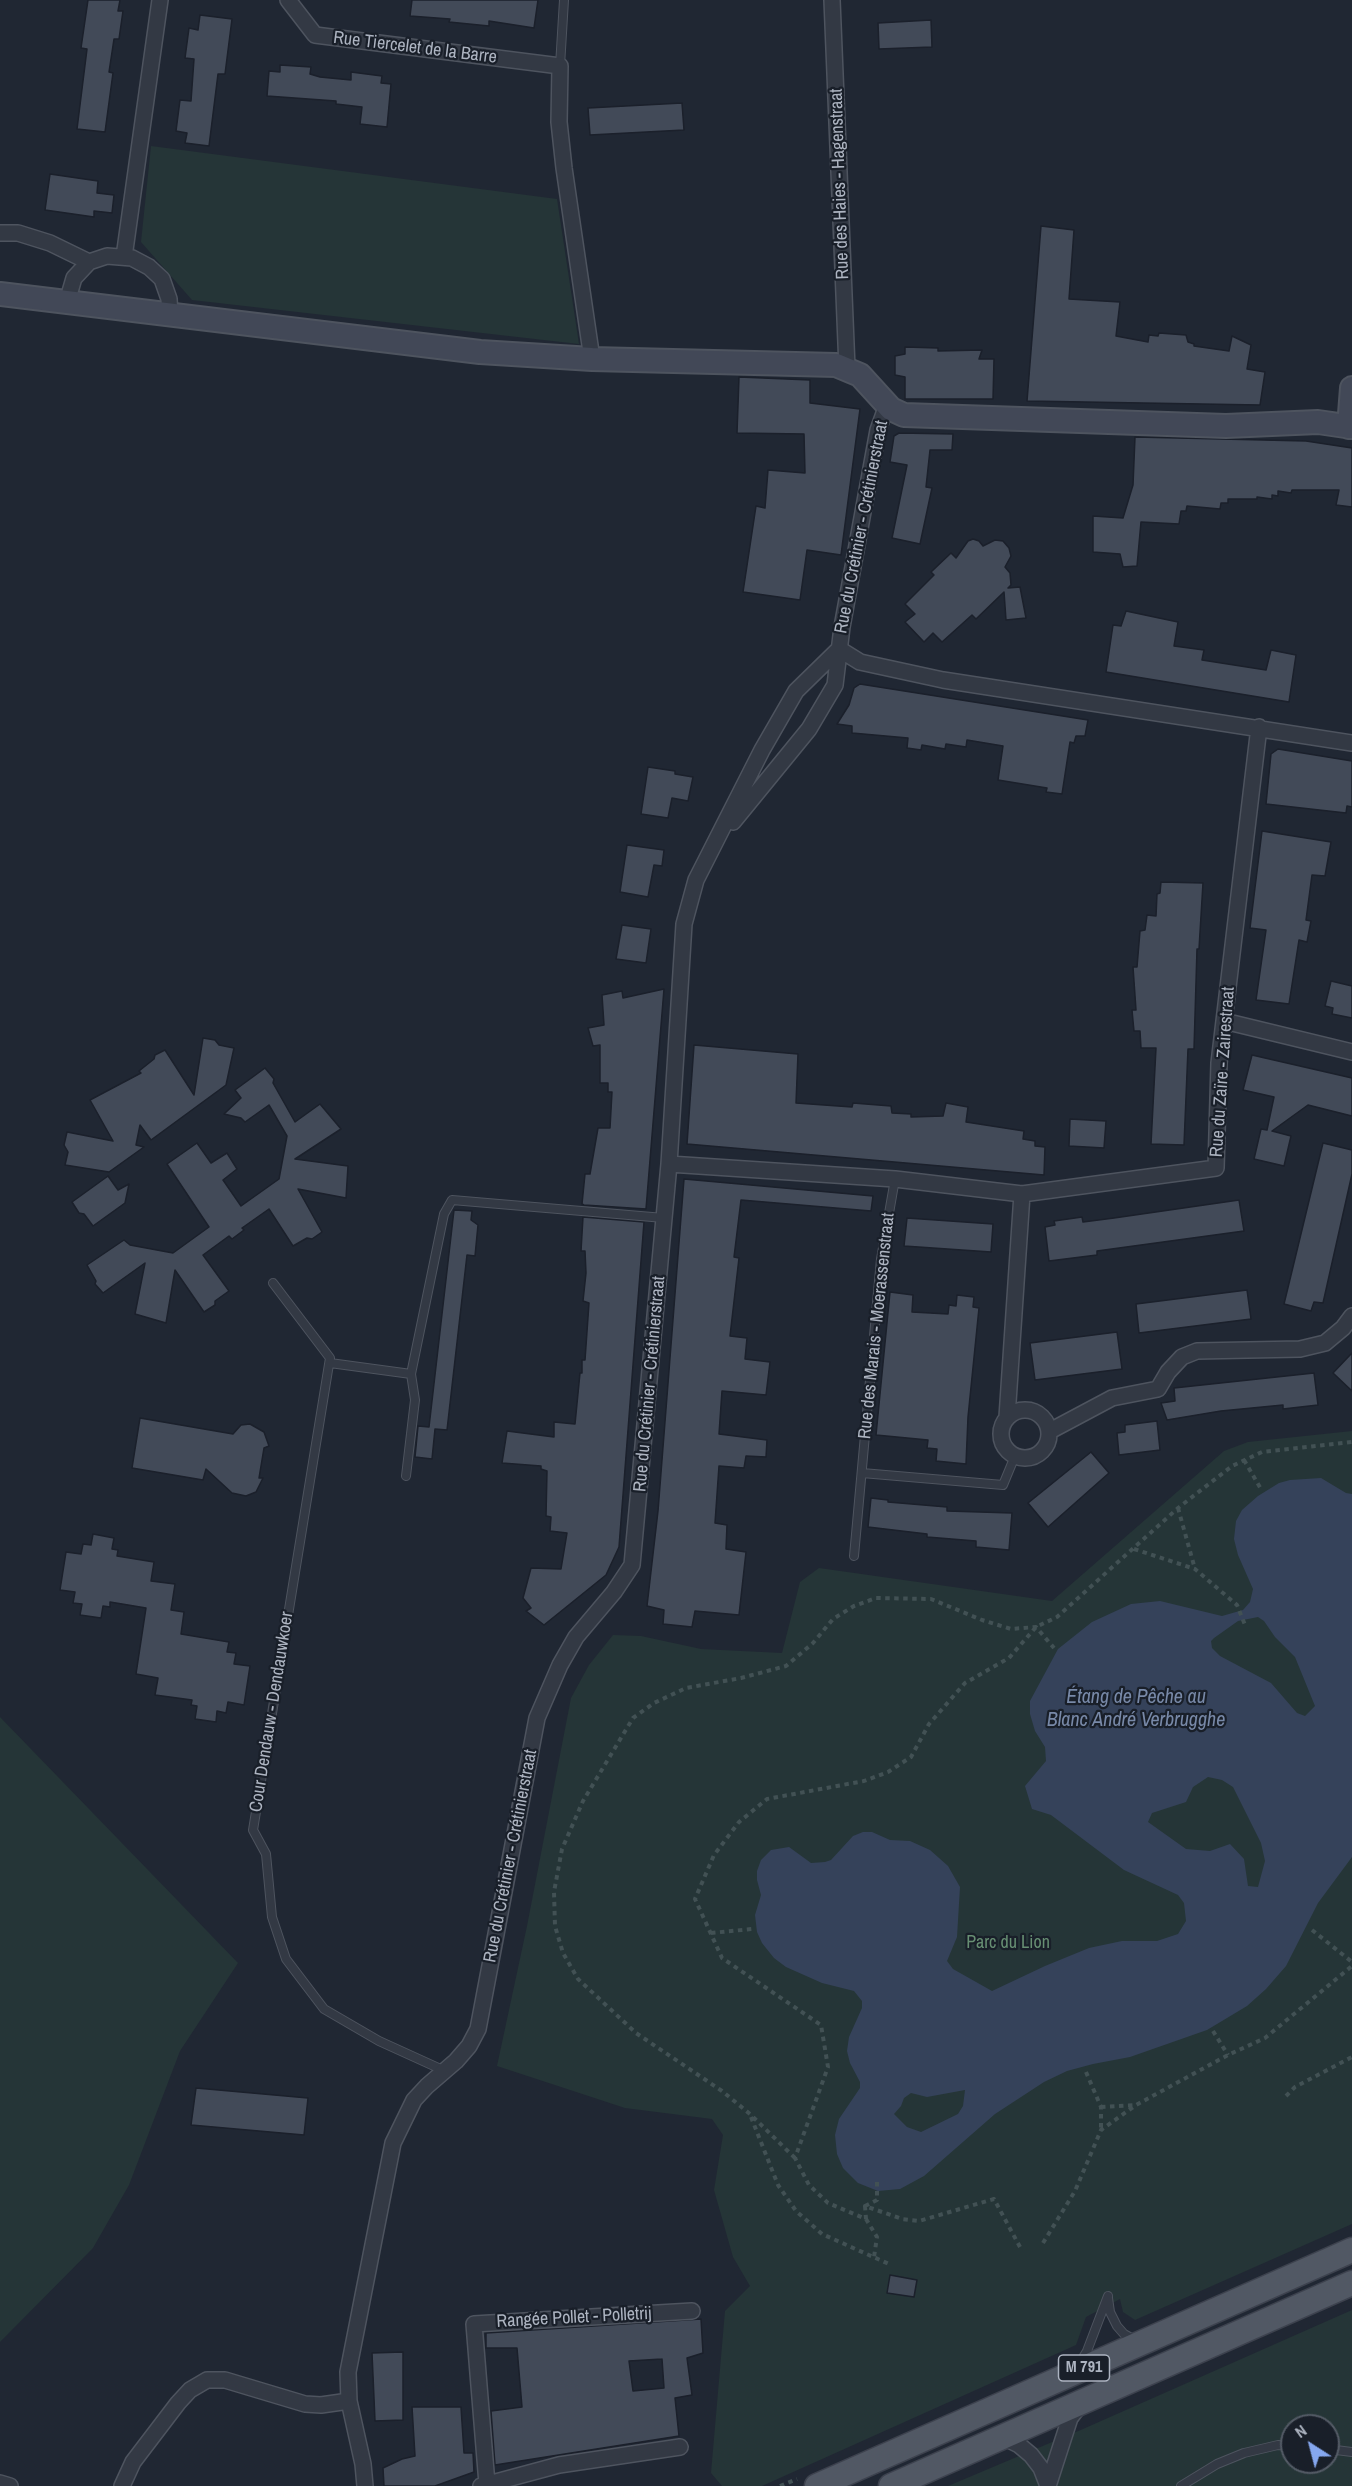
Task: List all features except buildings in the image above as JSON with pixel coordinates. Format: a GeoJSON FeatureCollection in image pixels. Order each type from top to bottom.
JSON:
{"type":"FeatureCollection","features":[{"type":"Feature","properties":{"kind":"main road","name":"M 791"},"geometry":{"type":"LineString","coordinates":[[817,2486],[1352,2250]]}},
{"type":"Feature","properties":{"kind":"main road","name":"M 791"},"geometry":{"type":"LineString","coordinates":[[891,2486],[1352,2283]]}},
{"type":"Feature","properties":{"kind":"street"},"geometry":{"type":"LineString","coordinates":[[124,257],[160,0]]}},
{"type":"Feature","properties":{"kind":"street","name":"Rue Tiercelet de la Barre"},"geometry":{"type":"LineString","coordinates":[[288,0],[315,35],[560,66]]}},
{"type":"Feature","properties":{"kind":"street","name":"Rue des Haies - Hagenstraat"},"geometry":{"type":"LineString","coordinates":[[832,0],[847,368]]}},
{"type":"Feature","properties":{"kind":"street"},"geometry":{"type":"LineString","coordinates":[[560,66],[560,122],[564,168],[592,359]]}},
{"type":"Feature","properties":{"kind":"street"},"geometry":{"type":"LineString","coordinates":[[0,233],[18,233],[50,243],[89,262]]}},
{"type":"Feature","properties":{"kind":"street"},"geometry":{"type":"LineString","coordinates":[[67,302],[74,278],[89,262],[107,256],[132,258],[149,267],[162,279],[169,299],[170,315]]}},
{"type":"Feature","properties":{"kind":"street"},"geometry":{"type":"LineString","coordinates":[[0,294],[480,352],[592,359],[836,365],[847,368],[865,379],[887,405],[898,413],[921,416],[1226,426],[1318,422],[1351,427],[1352,388]]}},
{"type":"Feature","properties":{"kind":"street","name":"Rue du Crétinier - Crétinierstraat"},"geometry":{"type":"LineString","coordinates":[[712,847],[809,729],[835,685],[839,649],[878,430],[887,405]]}},
{"type":"Feature","properties":{"kind":"street"},"geometry":{"type":"LineString","coordinates":[[839,649],[860,662],[943,680],[1352,743]]}},
{"type":"Feature","properties":{"kind":"street","name":"Rue du Crétinier - Crétinierstraat"},"geometry":{"type":"LineString","coordinates":[[365,2486],[349,2401],[349,2362],[393,2143],[399,2126],[414,2100],[469,2046],[478,2029],[537,1718],[560,1665],[576,1637],[614,1592],[632,1565],[669,1164],[684,924],[696,880],[762,750],[796,691],[839,649]]}},
{"type":"Feature","properties":{"kind":"street","name":"Rue du Zaïre - Zairestraat"},"geometry":{"type":"LineString","coordinates":[[895,1179],[1022,1194],[1216,1168],[1219,1063],[1259,727]]}},
{"type":"Feature","properties":{"kind":"street"},"geometry":{"type":"LineString","coordinates":[[1224,1021],[1352,1052]]}},
{"type":"Feature","properties":{"kind":"street"},"geometry":{"type":"LineString","coordinates":[[669,1164],[895,1179]]}},
{"type":"Feature","properties":{"kind":"street"},"geometry":{"type":"LineString","coordinates":[[1007,1417],[1021,1410],[1033,1410],[1044,1417],[1050,1431],[1049,1441],[1042,1452],[1026,1459],[1015,1456],[1003,1445],[1001,1429],[1007,1417],[1022,1194]]}},
{"type":"Feature","properties":{"kind":"street"},"geometry":{"type":"LineString","coordinates":[[1050,1431],[1112,1398],[1158,1389],[1168,1372],[1182,1357],[1197,1351],[1300,1349],[1325,1343],[1343,1328],[1352,1316]]}},
{"type":"Feature","properties":{"kind":"street","name":"Rangée Pollet - Polletrij"},"geometry":{"type":"LineString","coordinates":[[484,2485],[474,2324],[692,2312]]}},
{"type":"Feature","properties":{"kind":"street"},"geometry":{"type":"LineString","coordinates":[[122,2486],[133,2462],[178,2403],[190,2390],[207,2380],[220,2379],[313,2405],[349,2401]]}},
{"type":"Feature","properties":{"kind":"street"},"geometry":{"type":"LineString","coordinates":[[1048,2486],[1070,2418],[1083,2401]]}},
{"type":"Feature","properties":{"kind":"street"},"geometry":{"type":"LineString","coordinates":[[1003,2437],[1031,2454],[1041,2468],[1048,2486]]}},
{"type":"Feature","properties":{"kind":"street"},"geometry":{"type":"LineString","coordinates":[[484,2485],[560,2465],[680,2447]]}},
{"type":"Feature","properties":{"kind":"street"},"geometry":{"type":"LineString","coordinates":[[0,2483],[10,2486]]}},
{"type":"Feature","properties":{"kind":"lane"},"geometry":{"type":"LineString","coordinates":[[560,66],[564,0]]}},
{"type":"Feature","properties":{"kind":"lane","name":"Rue des Marais - Moerassenstraat"},"geometry":{"type":"LineString","coordinates":[[854,1556],[881,1259],[895,1179]]}},
{"type":"Feature","properties":{"kind":"lane"},"geometry":{"type":"LineString","coordinates":[[406,1476],[415,1400],[411,1374],[444,1214],[452,1200],[664,1218]]}},
{"type":"Feature","properties":{"kind":"lane"},"geometry":{"type":"LineString","coordinates":[[273,1283],[330,1358],[330,1363],[411,1374]]}},
{"type":"Feature","properties":{"kind":"lane","name":"Cour Dendauw - Dendauwkoer"},"geometry":{"type":"LineString","coordinates":[[330,1363],[253,1830],[266,1854],[272,1917],[286,1959],[324,2010],[379,2041],[445,2071]]}},
{"type":"Feature","properties":{"kind":"lane"},"geometry":{"type":"LineString","coordinates":[[862,1473],[1003,1485],[1015,1456]]}},
{"type":"Feature","properties":{"kind":"lane"},"geometry":{"type":"LineString","coordinates":[[1068,2375],[1087,2351],[1108,2296],[1110,2312],[1120,2330],[1128,2338],[1146,2341]]}},
{"type":"Feature","properties":{"kind":"lane"},"geometry":{"type":"LineString","coordinates":[[1181,2486],[1217,2464],[1244,2453],[1280,2445]]}},
{"type":"Feature","properties":{"kind":"path"},"geometry":{"type":"LineString","coordinates":[[866,2219],[828,2203],[809,2185],[795,2158],[750,2114],[722,2091],[636,2033],[578,1978],[563,1953],[555,1926],[554,1892],[562,1848],[583,1801],[633,1718],[654,1703],[686,1688],[741,1678],[786,1666],[813,1643],[833,1619],[854,1605],[876,1598],[931,1599],[1011,1629],[1036,1627],[1057,1617],[1178,1508],[1214,1478],[1244,1460],[1263,1452],[1352,1442]]}},
{"type":"Feature","properties":{"kind":"path"},"geometry":{"type":"LineString","coordinates":[[1244,1460],[1261,1489]]}},
{"type":"Feature","properties":{"kind":"path"},"geometry":{"type":"LineString","coordinates":[[1178,1508],[1195,1569]]}},
{"type":"Feature","properties":{"kind":"path"},"geometry":{"type":"LineString","coordinates":[[1134,1549],[1195,1569],[1237,1605],[1245,1625]]}},
{"type":"Feature","properties":{"kind":"path"},"geometry":{"type":"LineString","coordinates":[[1036,1627],[1054,1648]]}},
{"type":"Feature","properties":{"kind":"path"},"geometry":{"type":"LineString","coordinates":[[795,2158],[828,2067],[821,2025],[722,1958],[695,1899],[714,1855],[739,1822],[767,1798],[864,1781],[888,1772],[911,1757],[929,1724],[965,1683],[1009,1658],[1036,1627]]}},
{"type":"Feature","properties":{"kind":"path"},"geometry":{"type":"LineString","coordinates":[[711,1933],[752,1929]]}},
{"type":"Feature","properties":{"kind":"path"},"geometry":{"type":"LineString","coordinates":[[1101,2130],[1136,2105],[1228,2055],[1265,2038],[1352,1964],[1312,1930]]}},
{"type":"Feature","properties":{"kind":"path"},"geometry":{"type":"LineString","coordinates":[[1213,2031],[1228,2055]]}},
{"type":"Feature","properties":{"kind":"path"},"geometry":{"type":"LineString","coordinates":[[1286,2096],[1295,2087],[1352,2057]]}},
{"type":"Feature","properties":{"kind":"path"},"geometry":{"type":"LineString","coordinates":[[1043,2243],[1075,2191],[1101,2130],[1101,2108],[1086,2072]]}},
{"type":"Feature","properties":{"kind":"path"},"geometry":{"type":"LineString","coordinates":[[1101,2108],[1136,2105]]}},
{"type":"Feature","properties":{"kind":"path"},"geometry":{"type":"LineString","coordinates":[[750,2114],[778,2185],[796,2211],[822,2234],[890,2264]]}},
{"type":"Feature","properties":{"kind":"path"},"geometry":{"type":"LineString","coordinates":[[865,2206],[877,2200],[877,2178]]}},
{"type":"Feature","properties":{"kind":"path"},"geometry":{"type":"LineString","coordinates":[[865,2206],[919,2221],[994,2199],[1020,2247]]}},
{"type":"Feature","properties":{"kind":"path"},"geometry":{"type":"LineString","coordinates":[[865,2206],[866,2219],[877,2237],[874,2257]]}},
{"type":"Feature","properties":{"kind":"green space"},"geometry":{"type":"Polygon","coordinates":[[[151,146],[557,199],[579,344],[192,300],[141,242],[151,146]]]}},
{"type":"Feature","properties":{"kind":"green space","name":"Parc du Lion"},"geometry":{"type":"Polygon","coordinates":[[[1352,1431],[1352,2224],[1135,2320],[1123,2312],[1120,2299],[1086,2317],[1076,2345],[762,2486],[722,2486],[711,2473],[725,2311],[750,2286],[733,2257],[714,2190],[723,2135],[712,2119],[625,2108],[497,2066],[527,1926],[571,1698],[589,1665],[613,1635],[641,1636],[701,1649],[782,1653],[800,1582],[819,1568],[1052,1601],[1224,1451],[1248,1442],[1352,1431]]]}},
{"type":"Feature","properties":{"kind":"green space"},"geometry":{"type":"Polygon","coordinates":[[[0,1717],[238,1963],[180,2051],[129,2185],[93,2248],[0,2342],[0,1717]]]}},
{"type":"Feature","properties":{"kind":"green space"},"geometry":{"type":"Polygon","coordinates":[[[1352,2310],[1352,2486],[948,2486],[1083,2429],[1352,2310]]]}},
{"type":"Feature","properties":{"kind":"water","name":"Étang de Pêche au Blanc André Verbrugghe"},"geometry":{"type":"Polygon","coordinates":[[[1321,1478],[1346,1493],[1352,1494],[1352,1857],[1318,1903],[1286,1966],[1247,2006],[1207,2030],[1130,2057],[1067,2071],[1044,2082],[995,2114],[924,2176],[900,2189],[878,2191],[858,2183],[843,2168],[837,2154],[835,2135],[839,2119],[860,2088],[860,2082],[850,2063],[847,2051],[849,2037],[862,2008],[862,2001],[854,1991],[822,1983],[786,1967],[774,1958],[762,1943],[757,1932],[755,1915],[761,1895],[757,1871],[761,1860],[771,1850],[789,1847],[811,1863],[825,1862],[831,1860],[853,1836],[863,1832],[872,1832],[890,1840],[910,1841],[930,1850],[948,1866],[960,1887],[957,1937],[947,1961],[953,1969],[992,1991],[1089,1948],[1122,1941],[1157,1941],[1178,1934],[1186,1921],[1184,1903],[1178,1895],[1124,1870],[1051,1815],[1032,1809],[1025,1786],[1046,1761],[1045,1747],[1035,1731],[1030,1714],[1030,1701],[1058,1649],[1092,1622],[1131,1604],[1160,1601],[1222,1616],[1243,1610],[1250,1602],[1253,1589],[1238,1555],[1234,1539],[1236,1521],[1242,1510],[1258,1496],[1279,1483],[1321,1478]],[[1258,1617],[1238,1621],[1211,1641],[1212,1648],[1220,1656],[1271,1683],[1297,1713],[1305,1716],[1315,1706],[1295,1657],[1258,1617]],[[1208,1777],[1193,1787],[1186,1802],[1152,1813],[1148,1822],[1186,1849],[1210,1851],[1230,1844],[1244,1859],[1248,1886],[1258,1887],[1265,1861],[1261,1843],[1233,1787],[1222,1780],[1208,1777]],[[965,2090],[927,2097],[911,2093],[904,2098],[894,2114],[907,2127],[921,2132],[958,2114],[963,2106],[965,2090]]]}}]}
